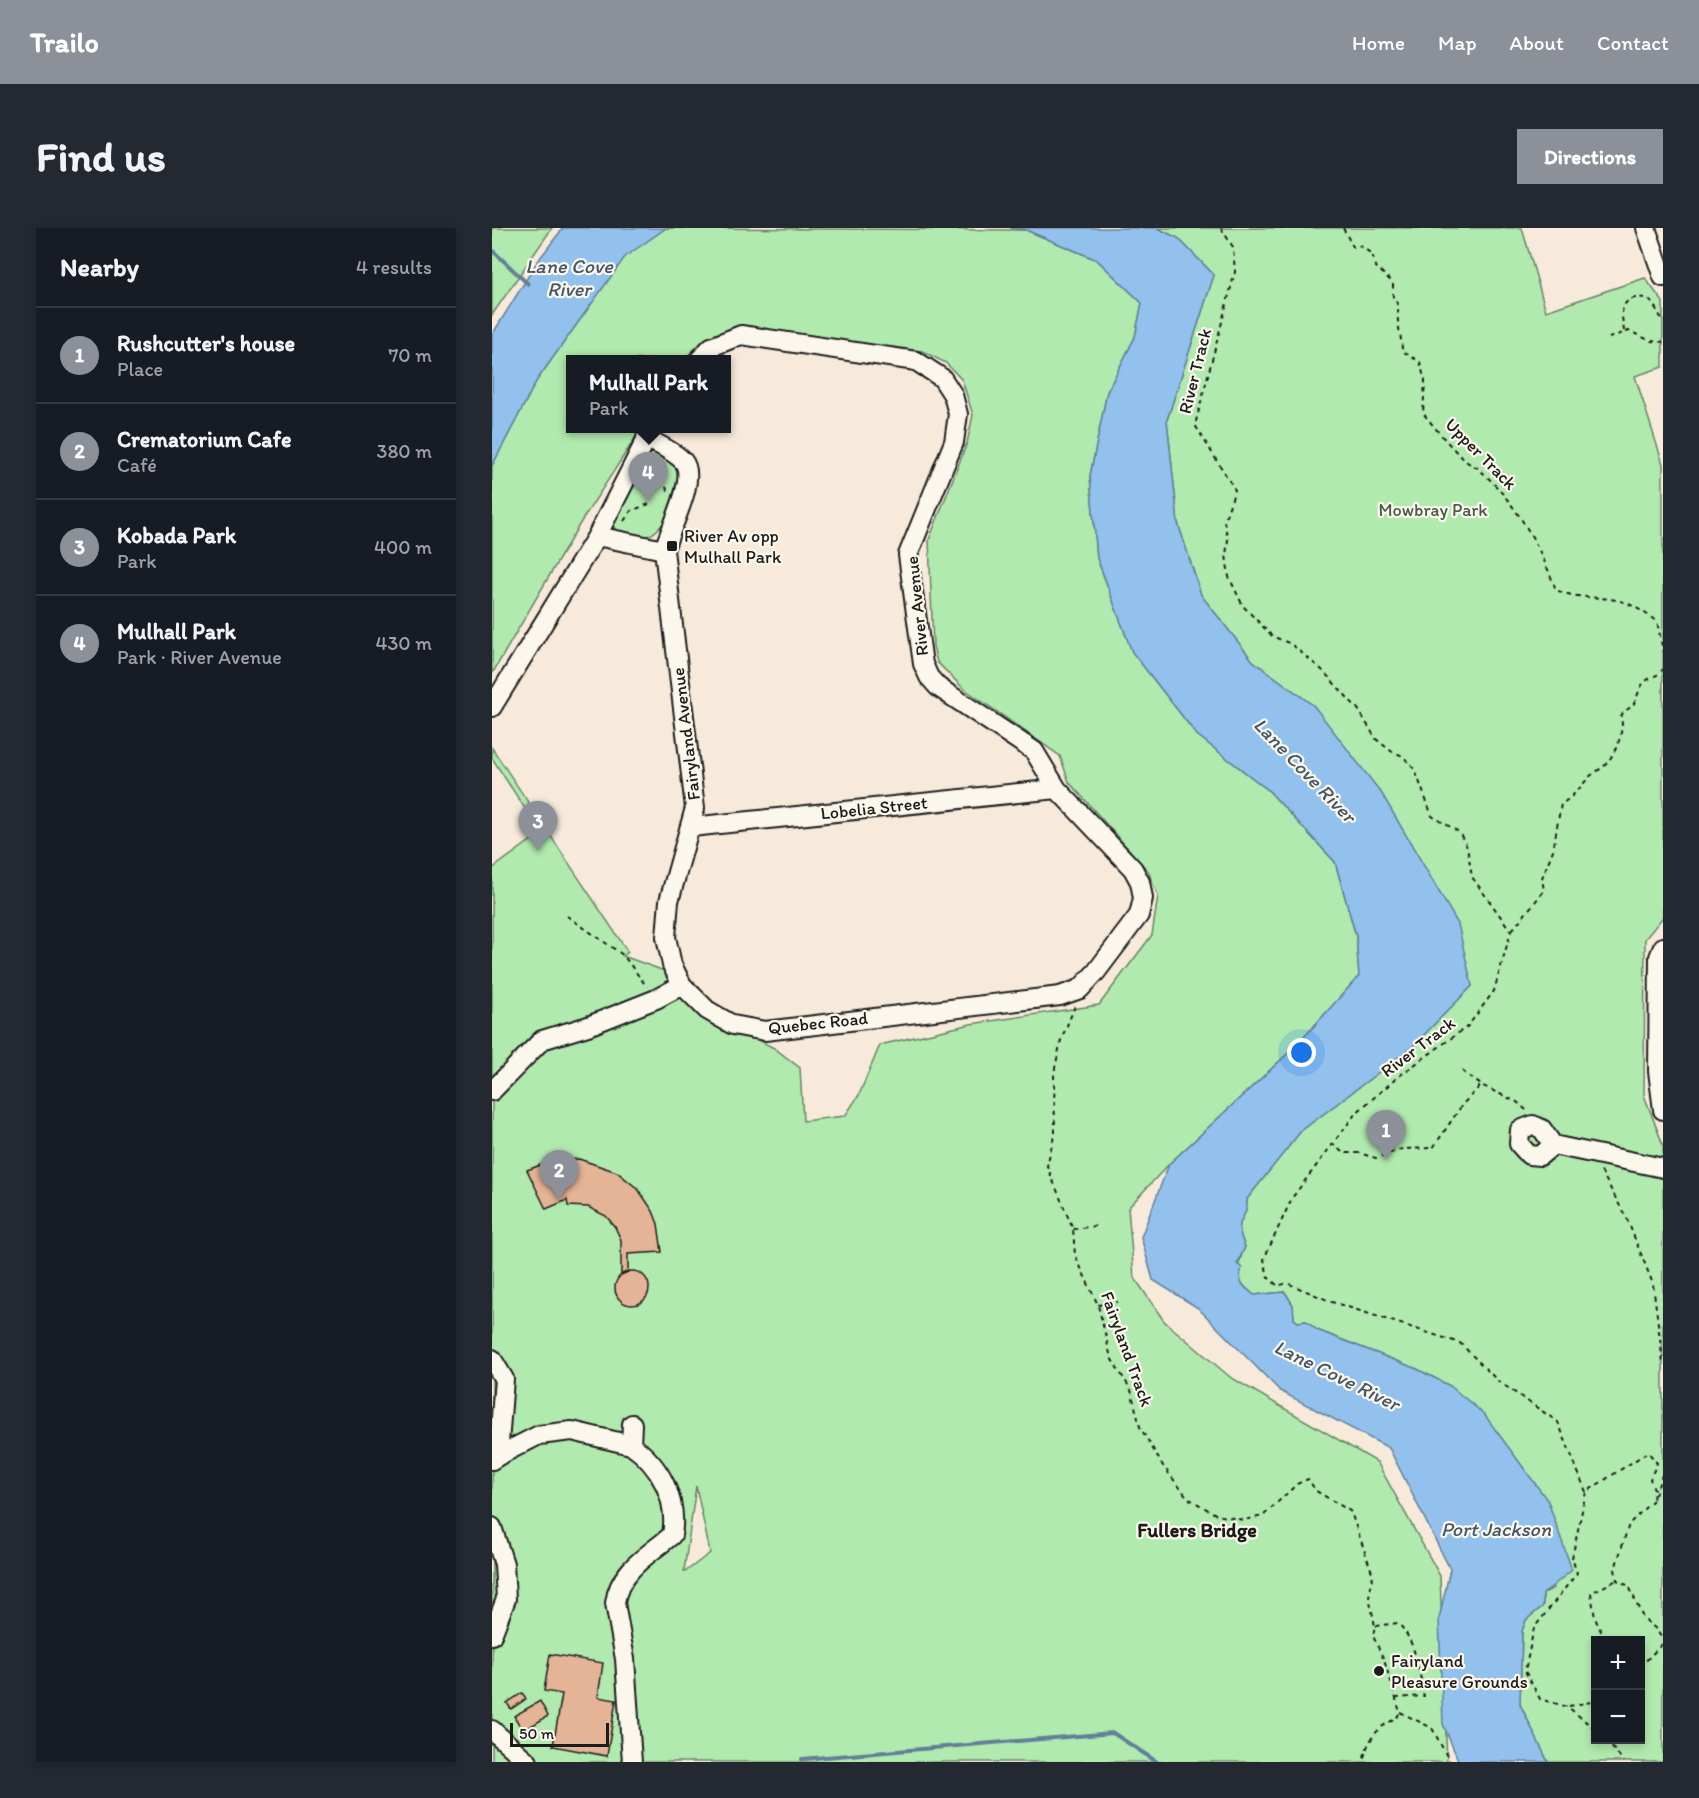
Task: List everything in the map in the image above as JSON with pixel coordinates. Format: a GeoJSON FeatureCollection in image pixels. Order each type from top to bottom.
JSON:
{"type":"FeatureCollection","features":[{"type":"Feature","properties":{"kind":"street"},"geometry":{"type":"LineString","coordinates":[[1646,228],[1663,277]]}},
{"type":"Feature","properties":{"kind":"street","name":"River Avenue"},"geometry":{"type":"LineString","coordinates":[[704,355],[711,347],[741,335],[916,361],[942,378],[956,404],[957,433],[908,555],[923,664],[929,677],[938,687],[1034,751],[1057,789],[1133,869],[1142,890],[1139,915],[1096,972],[1080,989]]}},
{"type":"Feature","properties":{"kind":"street"},"geometry":{"type":"LineString","coordinates":[[492,706],[597,536],[649,433],[683,461],[689,473],[688,488],[664,550],[597,536]]}},
{"type":"Feature","properties":{"kind":"street","name":"Fairyland Avenue"},"geometry":{"type":"LineString","coordinates":[[664,550],[695,808],[669,902],[666,937],[672,965],[682,985]]}},
{"type":"Feature","properties":{"kind":"street","name":"Lobelia Street"},"geometry":{"type":"LineString","coordinates":[[691,827],[1057,789]]}},
{"type":"Feature","properties":{"kind":"street"},"geometry":{"type":"LineString","coordinates":[[1663,947],[1659,957],[1658,1071],[1663,1110]]}},
{"type":"Feature","properties":{"kind":"street"},"geometry":{"type":"LineString","coordinates":[[492,1091],[542,1040],[588,1026],[656,999],[682,985]]}},
{"type":"Feature","properties":{"kind":"street","name":"Quebec Road"},"geometry":{"type":"LineString","coordinates":[[682,985],[707,1010],[734,1025],[765,1030],[1060,996],[1080,989]]}},
{"type":"Feature","properties":{"kind":"street"},"geometry":{"type":"LineString","coordinates":[[1552,1145],[1540,1156],[1524,1152],[1519,1144],[1520,1130],[1533,1125],[1542,1129],[1552,1145],[1663,1168]]}},
{"type":"Feature","properties":{"kind":"street"},"geometry":{"type":"LineString","coordinates":[[492,1359],[504,1379],[495,1458]]}},
{"type":"Feature","properties":{"kind":"street"},"geometry":{"type":"LineString","coordinates":[[631,1445],[632,1424]]}},
{"type":"Feature","properties":{"kind":"street"},"geometry":{"type":"LineString","coordinates":[[495,1458],[539,1435],[572,1431],[631,1445],[649,1457],[658,1468],[675,1518],[672,1535],[632,1568],[616,1593],[615,1603],[625,1659],[632,1762]]}},
{"type":"Feature","properties":{"kind":"street"},"geometry":{"type":"LineString","coordinates":[[492,1527],[504,1564],[506,1599],[492,1635]]}},
{"type":"Feature","properties":{"kind":"street"},"geometry":{"type":"LineString","coordinates":[[492,1730],[528,1762]]}},
{"type":"Feature","properties":{"kind":"path","name":"River Track"},"geometry":{"type":"LineString","coordinates":[[1221,228],[1233,247],[1234,272],[1195,425],[1235,490],[1224,521],[1229,577],[1243,606],[1254,620],[1272,636],[1292,644],[1322,670],[1358,708],[1376,739],[1391,751],[1403,756],[1415,770],[1432,816],[1459,832],[1467,847],[1468,864],[1472,877],[1511,931],[1494,991],[1468,1026],[1399,1076],[1356,1113],[1292,1198],[1264,1259],[1269,1277],[1278,1286],[1287,1283],[1332,1302],[1434,1332],[1460,1343],[1498,1381],[1558,1422],[1586,1492]]}},
{"type":"Feature","properties":{"kind":"path","name":"Upper Track"},"geometry":{"type":"LineString","coordinates":[[1343,228],[1353,247],[1360,246],[1372,254],[1375,266],[1393,283],[1394,297],[1399,306],[1396,320],[1402,336],[1402,351],[1420,362],[1425,381],[1423,413],[1467,462],[1481,470],[1523,520],[1549,570],[1556,590],[1573,597],[1618,601],[1636,607],[1657,621]]}},
{"type":"Feature","properties":{"kind":"path"},"geometry":{"type":"LineString","coordinates":[[1624,331],[1622,309],[1626,302],[1634,298],[1644,297],[1651,301],[1663,321]]}},
{"type":"Feature","properties":{"kind":"path"},"geometry":{"type":"LineString","coordinates":[[1609,338],[1624,331],[1663,342]]}},
{"type":"Feature","properties":{"kind":"path"},"geometry":{"type":"LineString","coordinates":[[649,482],[657,480],[659,485]]}},
{"type":"Feature","properties":{"kind":"path"},"geometry":{"type":"LineString","coordinates":[[624,521],[631,511],[649,504],[651,491],[659,485],[667,486],[668,494]]}},
{"type":"Feature","properties":{"kind":"path"},"geometry":{"type":"LineString","coordinates":[[639,504],[639,509]]}},
{"type":"Feature","properties":{"kind":"path"},"geometry":{"type":"LineString","coordinates":[[1663,620],[1657,621],[1663,651]]}},
{"type":"Feature","properties":{"kind":"path"},"geometry":{"type":"LineString","coordinates":[[1511,931],[1544,891],[1542,878],[1553,850],[1561,804],[1573,797],[1589,777],[1604,766],[1621,735],[1624,725],[1622,716],[1625,710],[1634,704],[1646,681],[1654,678],[1663,669]]}},
{"type":"Feature","properties":{"kind":"path"},"geometry":{"type":"LineString","coordinates":[[567,916],[623,955],[656,999]]}},
{"type":"Feature","properties":{"kind":"path","name":"Fairyland Track"},"geometry":{"type":"LineString","coordinates":[[1080,989],[1062,1038],[1054,1073],[1054,1132],[1047,1166],[1074,1229],[1075,1256],[1098,1305],[1111,1358],[1131,1390],[1140,1427],[1163,1466],[1188,1498],[1217,1515],[1244,1521],[1263,1515],[1297,1484],[1308,1479],[1316,1491],[1350,1511],[1373,1575],[1368,1597],[1375,1626],[1373,1636],[1397,1698],[1400,1712]]}},
{"type":"Feature","properties":{"kind":"path"},"geometry":{"type":"LineString","coordinates":[[1462,1071],[1481,1085],[1517,1102],[1534,1117],[1533,1125]]}},
{"type":"Feature","properties":{"kind":"path"},"geometry":{"type":"LineString","coordinates":[[1332,1143],[1343,1153],[1359,1153],[1376,1158],[1402,1149],[1433,1148],[1457,1112],[1481,1085]]}},
{"type":"Feature","properties":{"kind":"path"},"geometry":{"type":"LineString","coordinates":[[1592,1155],[1627,1219],[1653,1284],[1663,1363]]}},
{"type":"Feature","properties":{"kind":"path"},"geometry":{"type":"LineString","coordinates":[[1074,1229],[1095,1226]]}},
{"type":"Feature","properties":{"kind":"path"},"geometry":{"type":"LineString","coordinates":[[1098,1305],[1118,1302]]}},
{"type":"Feature","properties":{"kind":"path"},"geometry":{"type":"LineString","coordinates":[[1591,1726],[1568,1707],[1540,1699],[1525,1671],[1534,1628],[1576,1573],[1572,1558],[1586,1492],[1648,1452],[1657,1463],[1650,1479],[1654,1489],[1653,1501]]}},
{"type":"Feature","properties":{"kind":"path"},"geometry":{"type":"LineString","coordinates":[[1617,1580],[1615,1569],[1629,1524],[1653,1501],[1663,1472]]}},
{"type":"Feature","properties":{"kind":"path"},"geometry":{"type":"LineString","coordinates":[[1603,1636],[1595,1618],[1591,1593],[1617,1580]]}},
{"type":"Feature","properties":{"kind":"path"},"geometry":{"type":"LineString","coordinates":[[1617,1580],[1629,1586],[1643,1618],[1656,1629],[1663,1642],[1645,1662]]}},
{"type":"Feature","properties":{"kind":"path"},"geometry":{"type":"LineString","coordinates":[[1375,1626],[1398,1623],[1404,1628],[1415,1654],[1424,1696],[1397,1698]]}},
{"type":"Feature","properties":{"kind":"path"},"geometry":{"type":"LineString","coordinates":[[1568,1707],[1591,1702]]}},
{"type":"Feature","properties":{"kind":"path"},"geometry":{"type":"LineString","coordinates":[[1363,1762],[1366,1748],[1381,1724],[1396,1719],[1400,1712],[1432,1728],[1450,1762]]}},
{"type":"Feature","properties":{"kind":"path"},"geometry":{"type":"LineString","coordinates":[[1609,1744],[1624,1762]]}},
{"type":"Feature","properties":{"kind":"green space"},"geometry":{"type":"Polygon","coordinates":[[[492,228],[552,228],[492,315],[492,228]]]}},
{"type":"Feature","properties":{"kind":"green space"},"geometry":{"type":"Polygon","coordinates":[[[666,228],[1026,230],[1097,260],[1142,303],[1135,337],[1107,392],[1090,476],[1097,558],[1132,652],[1197,735],[1268,790],[1335,862],[1356,936],[1359,976],[1297,1045],[1169,1164],[1128,1208],[1134,1277],[1164,1321],[1230,1377],[1377,1462],[1440,1576],[1447,1762],[492,1762],[492,869],[541,833],[492,758],[492,748],[628,952],[623,956],[670,973],[712,1017],[774,1048],[800,1068],[803,1121],[845,1116],[859,1095],[880,1045],[971,1024],[1099,1005],[1152,935],[1158,896],[1148,871],[1069,782],[1060,756],[963,688],[937,662],[933,646],[929,540],[967,443],[973,415],[962,380],[946,363],[922,351],[740,329],[703,344],[688,355],[566,355],[566,433],[638,433],[579,525],[492,674],[492,466],[537,380],[625,256],[666,228]],[[696,1486],[684,1571],[710,1553],[696,1486]]]}},
{"type":"Feature","properties":{"kind":"green space","name":"Mowbray Park"},"geometry":{"type":"Polygon","coordinates":[[[1157,228],[1522,228],[1546,311],[1645,278],[1663,302],[1663,367],[1635,376],[1663,464],[1663,917],[1645,939],[1644,1095],[1663,1145],[1663,1762],[1548,1762],[1520,1704],[1522,1631],[1526,1620],[1543,1606],[1543,1594],[1553,1588],[1450,1386],[1417,1369],[1317,1330],[1306,1321],[1298,1322],[1294,1319],[1293,1305],[1285,1292],[1254,1295],[1247,1290],[1238,1274],[1239,1262],[1245,1247],[1240,1224],[1247,1207],[1247,1199],[1301,1131],[1412,1047],[1472,986],[1314,706],[1253,661],[1201,595],[1178,523],[1167,420],[1214,275],[1178,238],[1157,228]]]}},
{"type":"Feature","properties":{"kind":"green space"},"geometry":{"type":"Polygon","coordinates":[[[658,453],[676,463],[683,488],[667,518],[649,536],[642,537],[618,532],[612,524],[649,454],[658,453]]]}},
{"type":"Feature","properties":{"kind":"water","name":"Lane Cove River"},"geometry":{"type":"Polygon","coordinates":[[[563,228],[666,228],[625,257],[537,380],[492,466],[492,335],[537,262],[563,228]]]}},
{"type":"Feature","properties":{"kind":"water","name":"Port Jackson"},"geometry":{"type":"Polygon","coordinates":[[[1010,228],[1157,228],[1178,238],[1214,275],[1167,420],[1178,523],[1201,595],[1253,661],[1314,706],[1382,794],[1458,924],[1472,986],[1412,1047],[1301,1131],[1247,1199],[1247,1207],[1240,1224],[1245,1247],[1237,1264],[1242,1268],[1240,1277],[1242,1283],[1254,1295],[1285,1292],[1293,1305],[1294,1319],[1298,1322],[1306,1321],[1317,1330],[1417,1369],[1450,1386],[1484,1414],[1548,1501],[1572,1570],[1543,1594],[1543,1606],[1526,1620],[1522,1631],[1520,1704],[1548,1762],[1459,1762],[1443,1724],[1439,1619],[1450,1569],[1389,1448],[1280,1391],[1198,1308],[1153,1280],[1141,1237],[1169,1164],[1297,1045],[1359,976],[1356,936],[1335,862],[1268,790],[1197,735],[1132,652],[1097,558],[1090,476],[1107,392],[1135,337],[1142,303],[1097,260],[1026,230],[1010,228]]]}},
{"type":"Feature","properties":{"kind":"building"},"geometry":{"type":"Polygon","coordinates":[[[579,1159],[617,1172],[638,1189],[653,1211],[658,1224],[662,1252],[628,1254],[628,1272],[621,1275],[621,1240],[615,1227],[606,1216],[588,1207],[568,1206],[567,1200],[546,1209],[527,1170],[552,1161],[579,1159]]]}},
{"type":"Feature","properties":{"kind":"building"},"geometry":{"type":"Polygon","coordinates":[[[632,1271],[644,1276],[649,1288],[644,1300],[632,1305],[620,1300],[615,1288],[620,1276],[632,1271]]]}},
{"type":"Feature","properties":{"kind":"building"},"geometry":{"type":"Polygon","coordinates":[[[550,1654],[603,1663],[598,1697],[616,1700],[607,1756],[553,1746],[562,1694],[544,1691],[550,1654]]]}},
{"type":"Feature","properties":{"kind":"building"},"geometry":{"type":"Polygon","coordinates":[[[522,1693],[526,1699],[511,1709],[507,1703],[522,1693]]]}},
{"type":"Feature","properties":{"kind":"building"},"geometry":{"type":"Polygon","coordinates":[[[540,1701],[548,1716],[523,1731],[514,1716],[540,1701]]]}},
{"type":"Feature","properties":{"kind":"waterway"},"geometry":{"type":"LineString","coordinates":[[492,250],[528,284]]}},
{"type":"Feature","properties":{"kind":"waterway"},"geometry":{"type":"LineString","coordinates":[[802,1759],[1113,1733],[1157,1762]]}},
{"type":"Feature","properties":{"kind":"place","name":"Mulhall Park"},"geometry":{"type":"Point","coordinates":[648,502]}},
{"type":"Feature","properties":{"kind":"place","name":"River Av opp Mulhall Park"},"geometry":{"type":"Point","coordinates":[672,546]}},
{"type":"Feature","properties":{"kind":"place","name":"Kobada Park"},"geometry":{"type":"Point","coordinates":[538,851]}},
{"type":"Feature","properties":{"kind":"place","name":"Rushcutter's house"},"geometry":{"type":"Point","coordinates":[1386,1160]}},
{"type":"Feature","properties":{"kind":"place","name":"Crematorium Cafe"},"geometry":{"type":"Point","coordinates":[559,1200]}},
{"type":"Feature","properties":{"kind":"place","name":"Fairyland Pleasure Grounds"},"geometry":{"type":"Point","coordinates":[1379,1671]}},
{"type":"Feature","properties":{"kind":"district","name":"Fullers Bridge"},"geometry":{"type":"Point","coordinates":[1197,1530]}}]}
